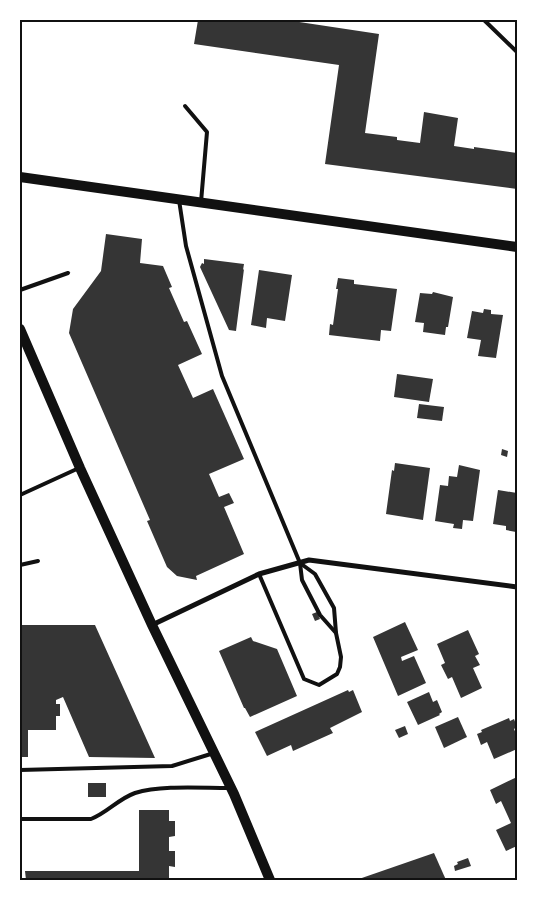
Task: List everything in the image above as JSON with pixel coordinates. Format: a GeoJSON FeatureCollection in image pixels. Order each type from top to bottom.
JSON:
{"type":"FeatureCollection","features":[{"type":"Feature","properties":{"kind":"main road"},"geometry":{"type":"LineString","coordinates":[[20,177],[517,246]]}},
{"type":"Feature","properties":{"kind":"main road"},"geometry":{"type":"LineString","coordinates":[[20,329],[80,468],[152,625],[231,788],[270,880]]}},
{"type":"Feature","properties":{"kind":"street"},"geometry":{"type":"LineString","coordinates":[[152,625],[259,574],[309,560],[517,587]]}},
{"type":"Feature","properties":{"kind":"lane"},"geometry":{"type":"LineString","coordinates":[[484,20],[517,52]]}},
{"type":"Feature","properties":{"kind":"lane"},"geometry":{"type":"LineString","coordinates":[[185,106],[207,132],[201,202]]}},
{"type":"Feature","properties":{"kind":"lane"},"geometry":{"type":"LineString","coordinates":[[178,198],[186,246],[222,376],[300,563],[302,580],[320,615],[336,633]]}},
{"type":"Feature","properties":{"kind":"lane"},"geometry":{"type":"LineString","coordinates":[[20,290],[68,273]]}},
{"type":"Feature","properties":{"kind":"lane"},"geometry":{"type":"LineString","coordinates":[[20,495],[80,468]]}},
{"type":"Feature","properties":{"kind":"lane"},"geometry":{"type":"LineString","coordinates":[[20,565],[38,561]]}},
{"type":"Feature","properties":{"kind":"lane"},"geometry":{"type":"LineString","coordinates":[[259,574],[304,679],[312,684],[319,685],[337,674],[340,667],[341,657],[336,633],[334,608],[315,574],[300,563]]}},
{"type":"Feature","properties":{"kind":"lane"},"geometry":{"type":"LineString","coordinates":[[20,770],[172,766],[214,753]]}},
{"type":"Feature","properties":{"kind":"lane"},"geometry":{"type":"LineString","coordinates":[[20,819],[91,819],[134,794],[154,789],[231,788]]}},
{"type":"Feature","properties":{"kind":"building"},"geometry":{"type":"Polygon","coordinates":[[[198,20],[286,20],[379,34],[365,133],[397,137],[397,140],[420,143],[424,112],[458,118],[454,146],[517,153],[517,189],[325,164],[339,65],[194,44],[198,20]]]}},
{"type":"Feature","properties":{"kind":"building"},"geometry":{"type":"Polygon","coordinates":[[[106,234],[142,239],[140,263],[163,266],[172,287],[169,288],[184,322],[187,321],[202,354],[178,365],[193,398],[213,389],[244,459],[209,474],[219,497],[229,493],[234,503],[224,507],[244,554],[196,576],[197,580],[177,576],[167,567],[147,521],[150,520],[69,333],[73,309],[101,271],[106,234]]]}},
{"type":"Feature","properties":{"kind":"building"},"geometry":{"type":"Polygon","coordinates":[[[204,259],[244,264],[236,331],[229,330],[200,267],[202,263],[204,264],[204,259]]]}},
{"type":"Feature","properties":{"kind":"building"},"geometry":{"type":"Polygon","coordinates":[[[259,270],[292,275],[285,321],[267,318],[266,328],[251,325],[259,270]]]}},
{"type":"Feature","properties":{"kind":"building"},"geometry":{"type":"Polygon","coordinates":[[[338,278],[354,280],[354,284],[397,289],[391,331],[381,330],[380,341],[329,335],[330,324],[333,325],[338,278]]]}},
{"type":"Feature","properties":{"kind":"building"},"geometry":{"type":"Polygon","coordinates":[[[433,292],[453,297],[445,335],[423,332],[424,323],[415,322],[420,293],[432,294],[433,292]]]}},
{"type":"Feature","properties":{"kind":"building"},"geometry":{"type":"Polygon","coordinates":[[[484,309],[491,310],[491,314],[503,315],[496,358],[478,356],[481,340],[467,338],[472,311],[483,313],[484,309]]]}},
{"type":"Feature","properties":{"kind":"building"},"geometry":{"type":"Polygon","coordinates":[[[397,374],[433,379],[429,402],[394,397],[397,374]]]}},
{"type":"Feature","properties":{"kind":"building"},"geometry":{"type":"Polygon","coordinates":[[[419,404],[444,407],[442,421],[417,418],[419,404]]]}},
{"type":"Feature","properties":{"kind":"building"},"geometry":{"type":"Polygon","coordinates":[[[502,449],[508,451],[507,457],[501,455],[502,449]]]}},
{"type":"Feature","properties":{"kind":"building"},"geometry":{"type":"Polygon","coordinates":[[[395,463],[430,468],[423,520],[386,514],[392,470],[394,471],[395,463]]]}},
{"type":"Feature","properties":{"kind":"building"},"geometry":{"type":"Polygon","coordinates":[[[459,465],[480,470],[473,521],[463,520],[462,529],[453,528],[454,524],[435,521],[440,485],[448,486],[449,476],[457,477],[459,465]]]}},
{"type":"Feature","properties":{"kind":"building"},"geometry":{"type":"Polygon","coordinates":[[[498,490],[517,493],[516,532],[506,530],[506,526],[493,524],[498,490]]]}},
{"type":"Feature","properties":{"kind":"building"},"geometry":{"type":"Polygon","coordinates":[[[317,612],[320,619],[315,621],[312,614],[317,612]]]}},
{"type":"Feature","properties":{"kind":"building"},"geometry":{"type":"Polygon","coordinates":[[[405,622],[418,650],[401,657],[402,661],[414,656],[426,683],[398,696],[373,637],[405,622]]]}},
{"type":"Feature","properties":{"kind":"building"},"geometry":{"type":"Polygon","coordinates":[[[20,625],[95,625],[155,758],[89,757],[63,697],[56,700],[56,704],[60,704],[60,716],[56,716],[56,730],[28,730],[28,757],[20,757],[20,625]]]}},
{"type":"Feature","properties":{"kind":"building"},"geometry":{"type":"Polygon","coordinates":[[[468,630],[479,654],[475,656],[480,665],[473,668],[482,688],[461,698],[452,677],[448,679],[441,665],[445,663],[437,644],[468,630]]]}},
{"type":"Feature","properties":{"kind":"building"},"geometry":{"type":"Polygon","coordinates":[[[251,637],[253,641],[277,649],[297,696],[250,717],[244,708],[219,651],[251,637]]]}},
{"type":"Feature","properties":{"kind":"building"},"geometry":{"type":"Polygon","coordinates":[[[348,690],[349,692],[353,690],[362,712],[330,728],[333,733],[293,751],[291,745],[267,756],[255,732],[348,690]]]}},
{"type":"Feature","properties":{"kind":"building"},"geometry":{"type":"Polygon","coordinates":[[[429,692],[433,702],[437,700],[442,712],[440,715],[418,725],[407,702],[429,692]]]}},
{"type":"Feature","properties":{"kind":"building"},"geometry":{"type":"Polygon","coordinates":[[[458,717],[467,737],[444,748],[435,727],[458,717]]]}},
{"type":"Feature","properties":{"kind":"building"},"geometry":{"type":"Polygon","coordinates":[[[509,718],[510,721],[514,719],[517,727],[514,729],[517,736],[517,749],[494,759],[487,742],[481,745],[477,734],[482,732],[481,730],[509,718]]]}},
{"type":"Feature","properties":{"kind":"building"},"geometry":{"type":"Polygon","coordinates":[[[405,726],[408,734],[399,738],[395,730],[405,726]]]}},
{"type":"Feature","properties":{"kind":"building"},"geometry":{"type":"Polygon","coordinates":[[[517,777],[517,846],[506,851],[496,830],[511,823],[501,801],[496,804],[490,790],[517,777]]]}},
{"type":"Feature","properties":{"kind":"building"},"geometry":{"type":"Polygon","coordinates":[[[88,783],[106,783],[106,797],[88,797],[88,783]]]}},
{"type":"Feature","properties":{"kind":"building"},"geometry":{"type":"Polygon","coordinates":[[[139,810],[169,810],[169,821],[175,821],[175,836],[169,837],[169,851],[175,851],[175,867],[169,866],[169,878],[141,878],[141,880],[26,880],[25,871],[139,871],[139,810]]]}},
{"type":"Feature","properties":{"kind":"building"},"geometry":{"type":"Polygon","coordinates":[[[434,853],[446,880],[356,880],[434,853]]]}},
{"type":"Feature","properties":{"kind":"building"},"geometry":{"type":"Polygon","coordinates":[[[468,858],[471,866],[455,871],[454,866],[458,864],[457,862],[468,858]]]}}]}
